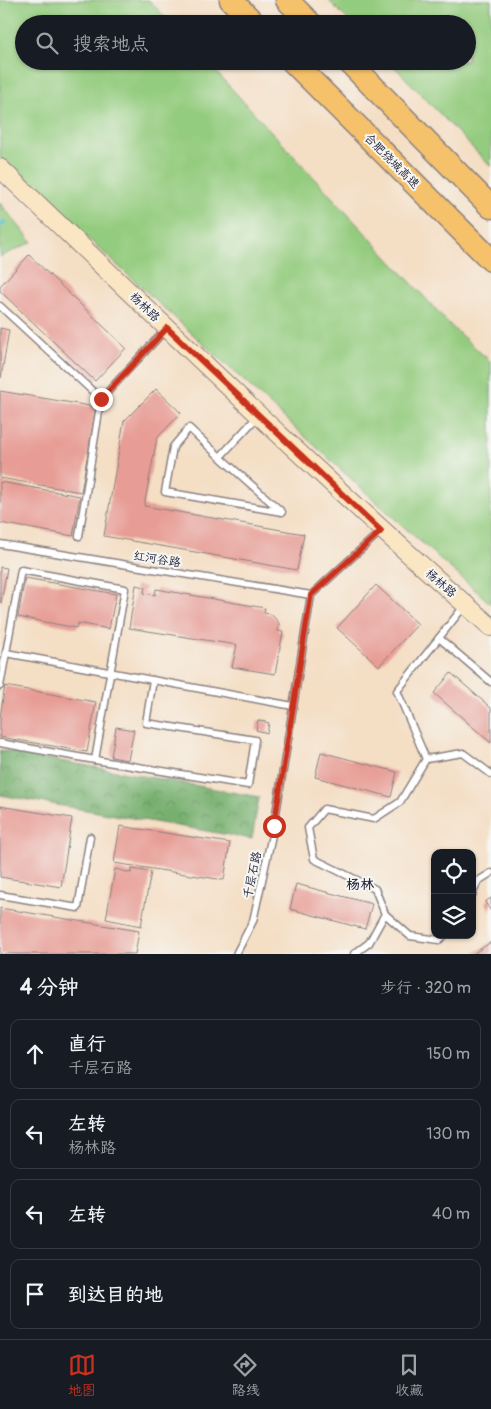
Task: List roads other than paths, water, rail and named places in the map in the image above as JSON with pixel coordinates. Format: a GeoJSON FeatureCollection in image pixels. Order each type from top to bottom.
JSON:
{"type":"FeatureCollection","features":[{"type":"Feature","properties":{"kind":"highway"},"geometry":{"type":"LineString","coordinates":[[231,0],[246,15]]}},
{"type":"Feature","properties":{"kind":"highway"},"geometry":{"type":"LineString","coordinates":[[288,0],[302,15]]}},
{"type":"Feature","properties":{"kind":"highway","name":"合肥绕城高速"},"geometry":{"type":"LineString","coordinates":[[301,70],[491,260]]}},
{"type":"Feature","properties":{"kind":"highway"},"geometry":{"type":"LineString","coordinates":[[357,70],[491,207]]}},
{"type":"Feature","properties":{"kind":"street","name":"杨林路"},"geometry":{"type":"LineString","coordinates":[[0,168],[258,416],[381,531],[491,627]]}},
{"type":"Feature","properties":{"kind":"lane"},"geometry":{"type":"LineString","coordinates":[[0,306],[101,399]]}},
{"type":"Feature","properties":{"kind":"lane"},"geometry":{"type":"LineString","coordinates":[[79,536],[101,399],[167,328]]}},
{"type":"Feature","properties":{"kind":"lane"},"geometry":{"type":"LineString","coordinates":[[220,457],[258,416]]}},
{"type":"Feature","properties":{"kind":"lane"},"geometry":{"type":"LineString","coordinates":[[189,428],[220,457],[282,512],[165,492],[173,446],[189,428]]}},
{"type":"Feature","properties":{"kind":"lane"},"geometry":{"type":"LineString","coordinates":[[311,595],[381,531]]}},
{"type":"Feature","properties":{"kind":"lane","name":"红河谷路"},"geometry":{"type":"LineString","coordinates":[[0,544],[311,595]]}},
{"type":"Feature","properties":{"kind":"lane"},"geometry":{"type":"LineString","coordinates":[[0,686],[21,570],[126,589],[95,760]]}},
{"type":"Feature","properties":{"kind":"lane","name":"千层石路"},"geometry":{"type":"LineString","coordinates":[[236,954],[254,921],[274,826],[311,595]]}},
{"type":"Feature","properties":{"kind":"lane"},"geometry":{"type":"LineString","coordinates":[[426,759],[397,691],[466,604]]}},
{"type":"Feature","properties":{"kind":"lane"},"geometry":{"type":"LineString","coordinates":[[439,638],[491,682]]}},
{"type":"Feature","properties":{"kind":"lane"},"geometry":{"type":"LineString","coordinates":[[6,653],[293,706]]}},
{"type":"Feature","properties":{"kind":"lane"},"geometry":{"type":"LineString","coordinates":[[0,743],[248,784],[255,740],[146,723],[153,680]]}},
{"type":"Feature","properties":{"kind":"lane"},"geometry":{"type":"LineString","coordinates":[[431,939],[410,936],[385,914],[375,890],[314,859],[308,828],[324,809],[374,819],[400,802],[426,759],[463,753],[491,774]]}},
{"type":"Feature","properties":{"kind":"lane"},"geometry":{"type":"LineString","coordinates":[[0,895],[78,908],[90,837]]}},
{"type":"Feature","properties":{"kind":"lane"},"geometry":{"type":"LineString","coordinates":[[472,894],[478,881],[491,873]]}},
{"type":"Feature","properties":{"kind":"lane"},"geometry":{"type":"LineString","coordinates":[[354,954],[369,943],[385,914]]}},
{"type":"Feature","properties":{"kind":"waterway"},"geometry":{"type":"LineString","coordinates":[[0,225],[4,223]]}},
{"type":"Feature","properties":{"kind":"district","name":"杨林"},"geometry":{"type":"Point","coordinates":[360,884]}}]}
